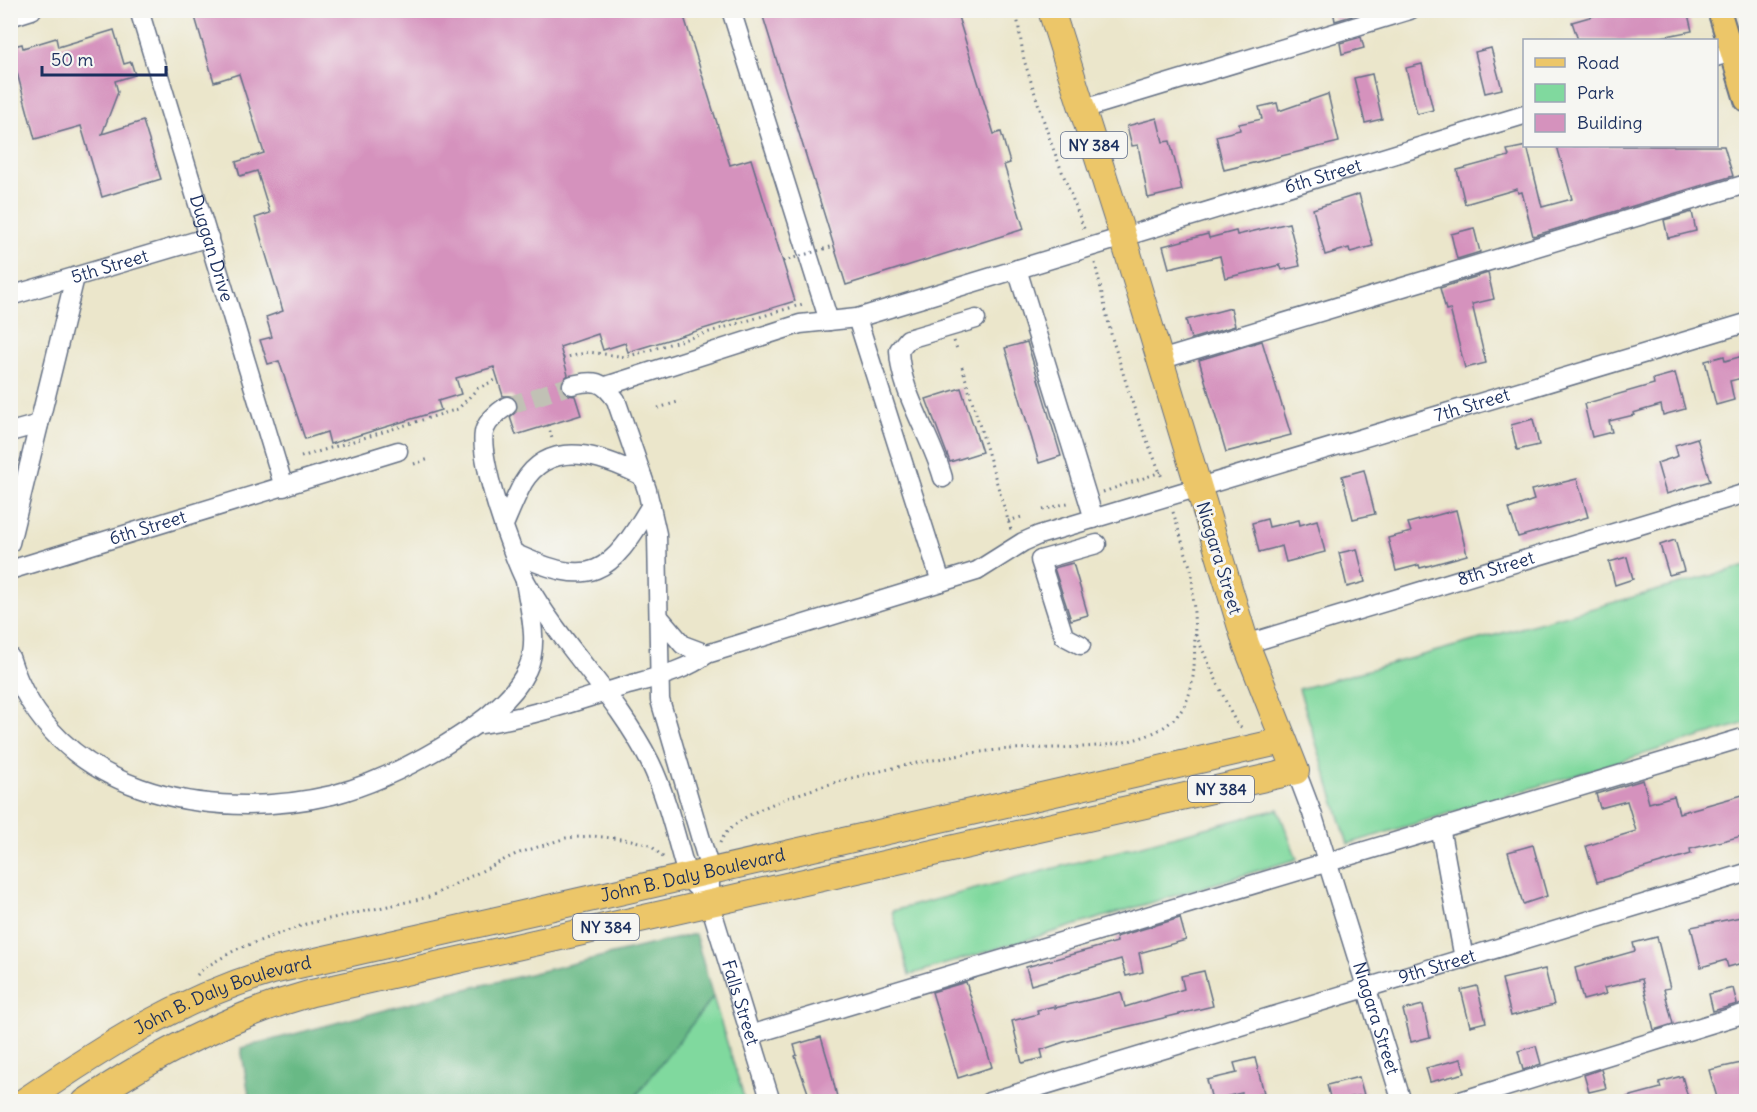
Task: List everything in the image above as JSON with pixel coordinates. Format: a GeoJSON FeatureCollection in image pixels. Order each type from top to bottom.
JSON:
{"type":"FeatureCollection","features":[{"type":"Feature","properties":{"kind":"highway","name":"Niagara Street"},"geometry":{"type":"LineString","coordinates":[[1051,10],[1123,237],[1246,644],[1296,771]]}},
{"type":"Feature","properties":{"kind":"highway","name":"John B. Daly Boulevard"},"geometry":{"type":"LineString","coordinates":[[23,1101],[153,1018],[239,981],[305,962],[1283,741]]}},
{"type":"Feature","properties":{"kind":"highway","name":"John B. Daly Boulevard"},"geometry":{"type":"LineString","coordinates":[[85,1101],[198,1035],[283,1001],[1296,771]]}},
{"type":"Feature","properties":{"kind":"main road"},"geometry":{"type":"LineString","coordinates":[[1719,10],[1746,100]]}},
{"type":"Feature","properties":{"kind":"street"},"geometry":{"type":"LineString","coordinates":[[10,17],[32,10]]}},
{"type":"Feature","properties":{"kind":"street","name":"Duggan Drive"},"geometry":{"type":"LineString","coordinates":[[140,10],[284,487]]}},
{"type":"Feature","properties":{"kind":"street"},"geometry":{"type":"LineString","coordinates":[[731,10],[829,321]]}},
{"type":"Feature","properties":{"kind":"street"},"geometry":{"type":"LineString","coordinates":[[1083,109],[1410,10]]}},
{"type":"Feature","properties":{"kind":"street","name":"6th Street"},"geometry":{"type":"LineString","coordinates":[[606,386],[800,324],[857,318],[1523,115]]}},
{"type":"Feature","properties":{"kind":"street"},"geometry":{"type":"LineString","coordinates":[[1160,360],[1746,184]]}},
{"type":"Feature","properties":{"kind":"street","name":"5th Street"},"geometry":{"type":"LineString","coordinates":[[10,296],[209,237]]}},
{"type":"Feature","properties":{"kind":"street"},"geometry":{"type":"LineString","coordinates":[[1017,269],[1094,519]]}},
{"type":"Feature","properties":{"kind":"street"},"geometry":{"type":"LineString","coordinates":[[10,543],[75,277]]}},
{"type":"Feature","properties":{"kind":"street"},"geometry":{"type":"LineString","coordinates":[[857,318],[940,582]]}},
{"type":"Feature","properties":{"kind":"street"},"geometry":{"type":"LineString","coordinates":[[943,477],[935,450],[921,429],[899,350],[908,339],[976,319]]}},
{"type":"Feature","properties":{"kind":"street","name":"7th Street"},"geometry":{"type":"LineString","coordinates":[[481,723],[518,719],[695,664],[707,654],[977,570],[1023,542],[1094,519],[1746,323]]}},
{"type":"Feature","properties":{"kind":"street"},"geometry":{"type":"LineString","coordinates":[[572,385],[596,382],[606,386],[616,400],[651,505],[657,534],[660,700],[698,873]]}},
{"type":"Feature","properties":{"kind":"street"},"geometry":{"type":"LineString","coordinates":[[10,657],[16,676],[40,717],[69,749],[110,776],[146,790],[213,803],[274,804],[352,789],[405,768],[481,723],[517,687],[532,658],[534,639],[525,581],[504,525],[484,456],[484,430],[490,420],[507,406]]}},
{"type":"Feature","properties":{"kind":"street"},"geometry":{"type":"LineString","coordinates":[[10,432],[39,424]]}},
{"type":"Feature","properties":{"kind":"street","name":"6th Street"},"geometry":{"type":"LineString","coordinates":[[10,570],[398,451]]}},
{"type":"Feature","properties":{"kind":"street"},"geometry":{"type":"LineString","coordinates":[[504,525],[524,482],[536,467],[550,458],[566,454],[583,454],[618,464],[642,476]]}},
{"type":"Feature","properties":{"kind":"street","name":"8th Street"},"geometry":{"type":"LineString","coordinates":[[1246,644],[1746,493]]}},
{"type":"Feature","properties":{"kind":"street"},"geometry":{"type":"LineString","coordinates":[[514,553],[565,573],[587,572],[606,565],[626,545],[651,505]]}},
{"type":"Feature","properties":{"kind":"street"},"geometry":{"type":"LineString","coordinates":[[1081,645],[1064,636],[1040,560],[1097,543]]}},
{"type":"Feature","properties":{"kind":"street"},"geometry":{"type":"LineString","coordinates":[[525,581],[605,692],[650,762],[698,873]]}},
{"type":"Feature","properties":{"kind":"street"},"geometry":{"type":"LineString","coordinates":[[660,618],[682,645],[707,654]]}},
{"type":"Feature","properties":{"kind":"street"},"geometry":{"type":"LineString","coordinates":[[750,1035],[1746,737]]}},
{"type":"Feature","properties":{"kind":"street","name":"Niagara Street"},"geometry":{"type":"LineString","coordinates":[[1296,771],[1328,861],[1402,1101]]}},
{"type":"Feature","properties":{"kind":"street"},"geometry":{"type":"LineString","coordinates":[[1440,827],[1464,958]]}},
{"type":"Feature","properties":{"kind":"street","name":"Falls Street"},"geometry":{"type":"LineString","coordinates":[[698,873],[710,904],[771,1101]]}},
{"type":"Feature","properties":{"kind":"street","name":"9th Street"},"geometry":{"type":"LineString","coordinates":[[988,1101],[1746,873]]}},
{"type":"Feature","properties":{"kind":"street"},"geometry":{"type":"LineString","coordinates":[[1456,1101],[1746,1013]]}},
{"type":"Feature","properties":{"kind":"path"},"geometry":{"type":"LineString","coordinates":[[1016,10],[1024,60],[1051,143],[1084,229]]}},
{"type":"Feature","properties":{"kind":"path"},"geometry":{"type":"LineString","coordinates":[[783,261],[834,246]]}},
{"type":"Feature","properties":{"kind":"path"},"geometry":{"type":"LineString","coordinates":[[1096,267],[1112,338],[1135,411],[1163,481]]}},
{"type":"Feature","properties":{"kind":"path"},"geometry":{"type":"LineString","coordinates":[[563,358],[590,352],[626,357],[803,304]]}},
{"type":"Feature","properties":{"kind":"path"},"geometry":{"type":"LineString","coordinates":[[962,367],[1011,531],[1002,536]]}},
{"type":"Feature","properties":{"kind":"path"},"geometry":{"type":"LineString","coordinates":[[302,457],[458,409],[478,388],[498,378]]}},
{"type":"Feature","properties":{"kind":"path"},"geometry":{"type":"LineString","coordinates":[[658,408],[681,401]]}},
{"type":"Feature","properties":{"kind":"path"},"geometry":{"type":"LineString","coordinates":[[548,425],[554,444]]}},
{"type":"Feature","properties":{"kind":"path"},"geometry":{"type":"LineString","coordinates":[[414,464],[429,459]]}},
{"type":"Feature","properties":{"kind":"path"},"geometry":{"type":"LineString","coordinates":[[1098,494],[1161,472]]}},
{"type":"Feature","properties":{"kind":"path"},"geometry":{"type":"LineString","coordinates":[[1043,510],[1078,500]]}},
{"type":"Feature","properties":{"kind":"path"},"geometry":{"type":"LineString","coordinates":[[719,844],[722,835],[730,827],[760,809],[904,765],[1002,750],[1116,743],[1151,734],[1176,718],[1186,705],[1191,690],[1196,633],[1192,573],[1172,510]]}},
{"type":"Feature","properties":{"kind":"path"},"geometry":{"type":"LineString","coordinates":[[1008,521],[1025,516]]}},
{"type":"Feature","properties":{"kind":"path"},"geometry":{"type":"LineString","coordinates":[[1196,633],[1231,713],[1237,724],[1244,729]]}},
{"type":"Feature","properties":{"kind":"path"},"geometry":{"type":"LineString","coordinates":[[194,979],[204,968],[237,949],[306,924],[429,897],[516,854],[566,838],[593,836],[631,840],[651,845],[663,859]]}},
{"type":"Feature","properties":{"kind":"green space"},"geometry":{"type":"Polygon","coordinates":[[[1746,566],[1746,723],[1348,844],[1299,689],[1746,566]]]}},
{"type":"Feature","properties":{"kind":"green space"},"geometry":{"type":"Polygon","coordinates":[[[1278,809],[1297,859],[909,975],[892,911],[1278,809]]]}},
{"type":"Feature","properties":{"kind":"green space"},"geometry":{"type":"Polygon","coordinates":[[[695,934],[713,997],[632,1101],[250,1101],[241,1048],[446,994],[695,934]]]}},
{"type":"Feature","properties":{"kind":"green space"},"geometry":{"type":"Polygon","coordinates":[[[713,997],[745,1101],[632,1101],[713,997]]]}},
{"type":"Feature","properties":{"kind":"building"},"geometry":{"type":"Polygon","coordinates":[[[193,10],[682,10],[730,165],[751,159],[795,301],[628,352],[625,343],[603,350],[598,334],[560,347],[568,375],[562,381],[561,388],[568,395],[575,396],[581,415],[516,435],[510,417],[517,411],[518,405],[512,396],[503,396],[494,367],[456,378],[461,394],[438,401],[441,410],[330,444],[327,432],[305,439],[279,361],[268,364],[260,340],[272,337],[266,317],[283,311],[255,218],[270,213],[257,171],[240,176],[236,162],[264,153],[239,74],[214,82],[193,10]]]}},
{"type":"Feature","properties":{"kind":"building"},"geometry":{"type":"Polygon","coordinates":[[[761,10],[956,10],[994,134],[1001,132],[1010,163],[1004,165],[1024,229],[846,285],[761,10]]]}},
{"type":"Feature","properties":{"kind":"building"},"geometry":{"type":"Polygon","coordinates":[[[1333,10],[1351,10],[1352,16],[1335,21],[1333,10]]]}},
{"type":"Feature","properties":{"kind":"building"},"geometry":{"type":"Polygon","coordinates":[[[1614,10],[1687,10],[1692,31],[1651,39],[1578,39],[1572,22],[1614,10]]]}},
{"type":"Feature","properties":{"kind":"building"},"geometry":{"type":"Polygon","coordinates":[[[114,30],[124,64],[131,62],[135,75],[115,81],[118,92],[102,134],[143,121],[161,179],[102,197],[81,126],[35,139],[10,47],[22,44],[23,48],[56,38],[58,47],[114,30]]]}},
{"type":"Feature","properties":{"kind":"building"},"geometry":{"type":"Polygon","coordinates":[[[1361,37],[1364,48],[1342,54],[1340,43],[1361,37]]]}},
{"type":"Feature","properties":{"kind":"building"},"geometry":{"type":"Polygon","coordinates":[[[1491,48],[1502,89],[1485,93],[1475,52],[1491,48]]]}},
{"type":"Feature","properties":{"kind":"building"},"geometry":{"type":"Polygon","coordinates":[[[1422,64],[1433,110],[1417,114],[1406,68],[1422,64]]]}},
{"type":"Feature","properties":{"kind":"building"},"geometry":{"type":"Polygon","coordinates":[[[1372,74],[1382,119],[1365,123],[1354,78],[1372,74]]]}},
{"type":"Feature","properties":{"kind":"building"},"geometry":{"type":"Polygon","coordinates":[[[1328,94],[1339,142],[1224,170],[1216,136],[1240,130],[1239,124],[1262,119],[1259,107],[1277,103],[1279,111],[1328,94]]]}},
{"type":"Feature","properties":{"kind":"building"},"geometry":{"type":"Polygon","coordinates":[[[1157,118],[1163,142],[1170,141],[1182,190],[1148,198],[1138,145],[1132,146],[1127,126],[1157,118]]]}},
{"type":"Feature","properties":{"kind":"building"},"geometry":{"type":"Polygon","coordinates":[[[1724,146],[1733,176],[1533,236],[1522,192],[1518,193],[1517,189],[1465,204],[1457,170],[1509,156],[1507,150],[1527,147],[1542,207],[1572,199],[1557,147],[1724,146]]]}},
{"type":"Feature","properties":{"kind":"building"},"geometry":{"type":"Polygon","coordinates":[[[1359,194],[1373,246],[1350,252],[1349,248],[1325,255],[1313,209],[1359,194]]]}},
{"type":"Feature","properties":{"kind":"building"},"geometry":{"type":"Polygon","coordinates":[[[1692,212],[1696,231],[1668,238],[1664,220],[1692,212]]]}},
{"type":"Feature","properties":{"kind":"building"},"geometry":{"type":"Polygon","coordinates":[[[1289,223],[1300,266],[1282,270],[1280,265],[1225,278],[1220,256],[1169,268],[1163,246],[1208,234],[1209,238],[1236,231],[1237,235],[1289,223]]]}},
{"type":"Feature","properties":{"kind":"building"},"geometry":{"type":"Polygon","coordinates":[[[1474,228],[1480,252],[1457,259],[1451,234],[1474,228]]]}},
{"type":"Feature","properties":{"kind":"building"},"geometry":{"type":"Polygon","coordinates":[[[1488,273],[1494,299],[1472,304],[1486,363],[1465,368],[1450,309],[1446,310],[1440,288],[1488,273]]]}},
{"type":"Feature","properties":{"kind":"building"},"geometry":{"type":"Polygon","coordinates":[[[1231,308],[1235,326],[1191,339],[1186,320],[1231,308]]]}},
{"type":"Feature","properties":{"kind":"building"},"geometry":{"type":"Polygon","coordinates":[[[1262,341],[1291,435],[1226,452],[1199,360],[1262,341]]]}},
{"type":"Feature","properties":{"kind":"building"},"geometry":{"type":"Polygon","coordinates":[[[1027,342],[1061,456],[1039,463],[1005,348],[1027,342]]]}},
{"type":"Feature","properties":{"kind":"building"},"geometry":{"type":"Polygon","coordinates":[[[1746,355],[1746,377],[1730,381],[1734,400],[1716,405],[1705,361],[1724,356],[1725,361],[1746,355]]]}},
{"type":"Feature","properties":{"kind":"building"},"geometry":{"type":"Polygon","coordinates":[[[1675,373],[1685,409],[1663,415],[1661,405],[1633,413],[1634,415],[1609,421],[1612,432],[1592,437],[1584,404],[1654,384],[1653,379],[1675,373]]]}},
{"type":"Feature","properties":{"kind":"building"},"geometry":{"type":"Polygon","coordinates":[[[961,388],[982,452],[950,462],[926,399],[961,388]]]}},
{"type":"Feature","properties":{"kind":"building"},"geometry":{"type":"Polygon","coordinates":[[[1533,419],[1539,445],[1517,450],[1511,425],[1533,419]]]}},
{"type":"Feature","properties":{"kind":"building"},"geometry":{"type":"Polygon","coordinates":[[[1697,438],[1710,481],[1666,494],[1657,463],[1678,456],[1675,445],[1697,438]]]}},
{"type":"Feature","properties":{"kind":"building"},"geometry":{"type":"Polygon","coordinates":[[[1364,470],[1375,514],[1353,519],[1342,476],[1364,470]]]}},
{"type":"Feature","properties":{"kind":"building"},"geometry":{"type":"Polygon","coordinates":[[[1577,479],[1588,517],[1518,537],[1509,509],[1534,500],[1531,490],[1577,479]]]}},
{"type":"Feature","properties":{"kind":"building"},"geometry":{"type":"Polygon","coordinates":[[[1456,510],[1467,555],[1420,568],[1419,565],[1396,571],[1388,538],[1411,532],[1408,523],[1456,510]]]}},
{"type":"Feature","properties":{"kind":"building"},"geometry":{"type":"Polygon","coordinates":[[[1267,519],[1269,527],[1299,520],[1300,525],[1317,520],[1325,552],[1286,562],[1282,546],[1259,552],[1252,523],[1267,519]]]}},
{"type":"Feature","properties":{"kind":"building"},"geometry":{"type":"Polygon","coordinates":[[[1675,540],[1684,571],[1669,575],[1660,545],[1675,540]]]}},
{"type":"Feature","properties":{"kind":"building"},"geometry":{"type":"Polygon","coordinates":[[[1357,549],[1365,582],[1347,587],[1339,553],[1357,549]]]}},
{"type":"Feature","properties":{"kind":"building"},"geometry":{"type":"Polygon","coordinates":[[[1627,557],[1633,579],[1615,585],[1609,562],[1627,557]]]}},
{"type":"Feature","properties":{"kind":"building"},"geometry":{"type":"Polygon","coordinates":[[[1073,563],[1088,615],[1071,620],[1054,568],[1073,563]]]}},
{"type":"Feature","properties":{"kind":"building"},"geometry":{"type":"Polygon","coordinates":[[[1643,780],[1649,803],[1674,796],[1679,813],[1746,794],[1746,835],[1690,849],[1691,854],[1597,882],[1586,846],[1636,831],[1627,801],[1600,808],[1596,794],[1643,780]]]}},
{"type":"Feature","properties":{"kind":"building"},"geometry":{"type":"Polygon","coordinates":[[[1533,845],[1547,896],[1523,904],[1508,852],[1533,845]]]}},
{"type":"Feature","properties":{"kind":"building"},"geometry":{"type":"Polygon","coordinates":[[[1746,916],[1746,962],[1728,967],[1726,960],[1701,967],[1691,927],[1746,916]]]}},
{"type":"Feature","properties":{"kind":"building"},"geometry":{"type":"Polygon","coordinates":[[[1180,918],[1186,940],[1139,953],[1143,972],[1126,976],[1121,959],[1031,985],[1026,967],[1117,942],[1116,937],[1180,918]]]}},
{"type":"Feature","properties":{"kind":"building"},"geometry":{"type":"Polygon","coordinates":[[[1657,937],[1670,988],[1664,989],[1673,1024],[1654,1030],[1642,979],[1604,988],[1606,994],[1583,1000],[1575,968],[1635,951],[1633,943],[1657,937]]]}},
{"type":"Feature","properties":{"kind":"building"},"geometry":{"type":"Polygon","coordinates":[[[1545,969],[1554,1005],[1511,1016],[1502,979],[1545,969]]]}},
{"type":"Feature","properties":{"kind":"building"},"geometry":{"type":"Polygon","coordinates":[[[1204,971],[1213,1006],[1064,1042],[1041,1050],[1043,1058],[1022,1063],[1012,1021],[1038,1014],[1037,1010],[1055,1006],[1055,1008],[1121,992],[1125,1007],[1184,989],[1181,976],[1204,971]]]}},
{"type":"Feature","properties":{"kind":"building"},"geometry":{"type":"Polygon","coordinates":[[[966,982],[992,1067],[958,1078],[932,992],[966,982]]]}},
{"type":"Feature","properties":{"kind":"building"},"geometry":{"type":"Polygon","coordinates":[[[1477,986],[1486,1022],[1470,1026],[1461,990],[1477,986]]]}},
{"type":"Feature","properties":{"kind":"building"},"geometry":{"type":"Polygon","coordinates":[[[1733,988],[1737,1004],[1713,1011],[1709,994],[1733,988]]]}},
{"type":"Feature","properties":{"kind":"building"},"geometry":{"type":"Polygon","coordinates":[[[1423,1005],[1430,1037],[1411,1042],[1403,1010],[1423,1005]]]}},
{"type":"Feature","properties":{"kind":"building"},"geometry":{"type":"Polygon","coordinates":[[[821,1037],[838,1101],[811,1101],[795,1056],[797,1055],[794,1045],[821,1037]]]}},
{"type":"Feature","properties":{"kind":"building"},"geometry":{"type":"Polygon","coordinates":[[[1536,1046],[1541,1064],[1523,1070],[1518,1051],[1536,1046]]]}},
{"type":"Feature","properties":{"kind":"building"},"geometry":{"type":"Polygon","coordinates":[[[1255,1058],[1264,1093],[1243,1098],[1242,1093],[1212,1100],[1207,1080],[1237,1073],[1234,1063],[1255,1058]]]}},
{"type":"Feature","properties":{"kind":"building"},"geometry":{"type":"Polygon","coordinates":[[[1461,1059],[1465,1073],[1430,1082],[1426,1068],[1461,1059]]]}},
{"type":"Feature","properties":{"kind":"building"},"geometry":{"type":"Polygon","coordinates":[[[1746,1062],[1746,1101],[1718,1101],[1709,1070],[1746,1062]]]}},
{"type":"Feature","properties":{"kind":"building"},"geometry":{"type":"Polygon","coordinates":[[[1601,1069],[1606,1088],[1589,1092],[1584,1075],[1601,1069]]]}},
{"type":"Feature","properties":{"kind":"building"},"geometry":{"type":"Polygon","coordinates":[[[1682,1076],[1689,1101],[1628,1101],[1627,1097],[1661,1088],[1659,1082],[1682,1076]]]}},
{"type":"Feature","properties":{"kind":"building"},"geometry":{"type":"Polygon","coordinates":[[[1359,1077],[1364,1095],[1331,1101],[1327,1085],[1359,1077]]]}},
{"type":"Feature","properties":{"kind":"tunnel"},"geometry":{"type":"LineString","coordinates":[[507,406],[572,385]]}}]}
